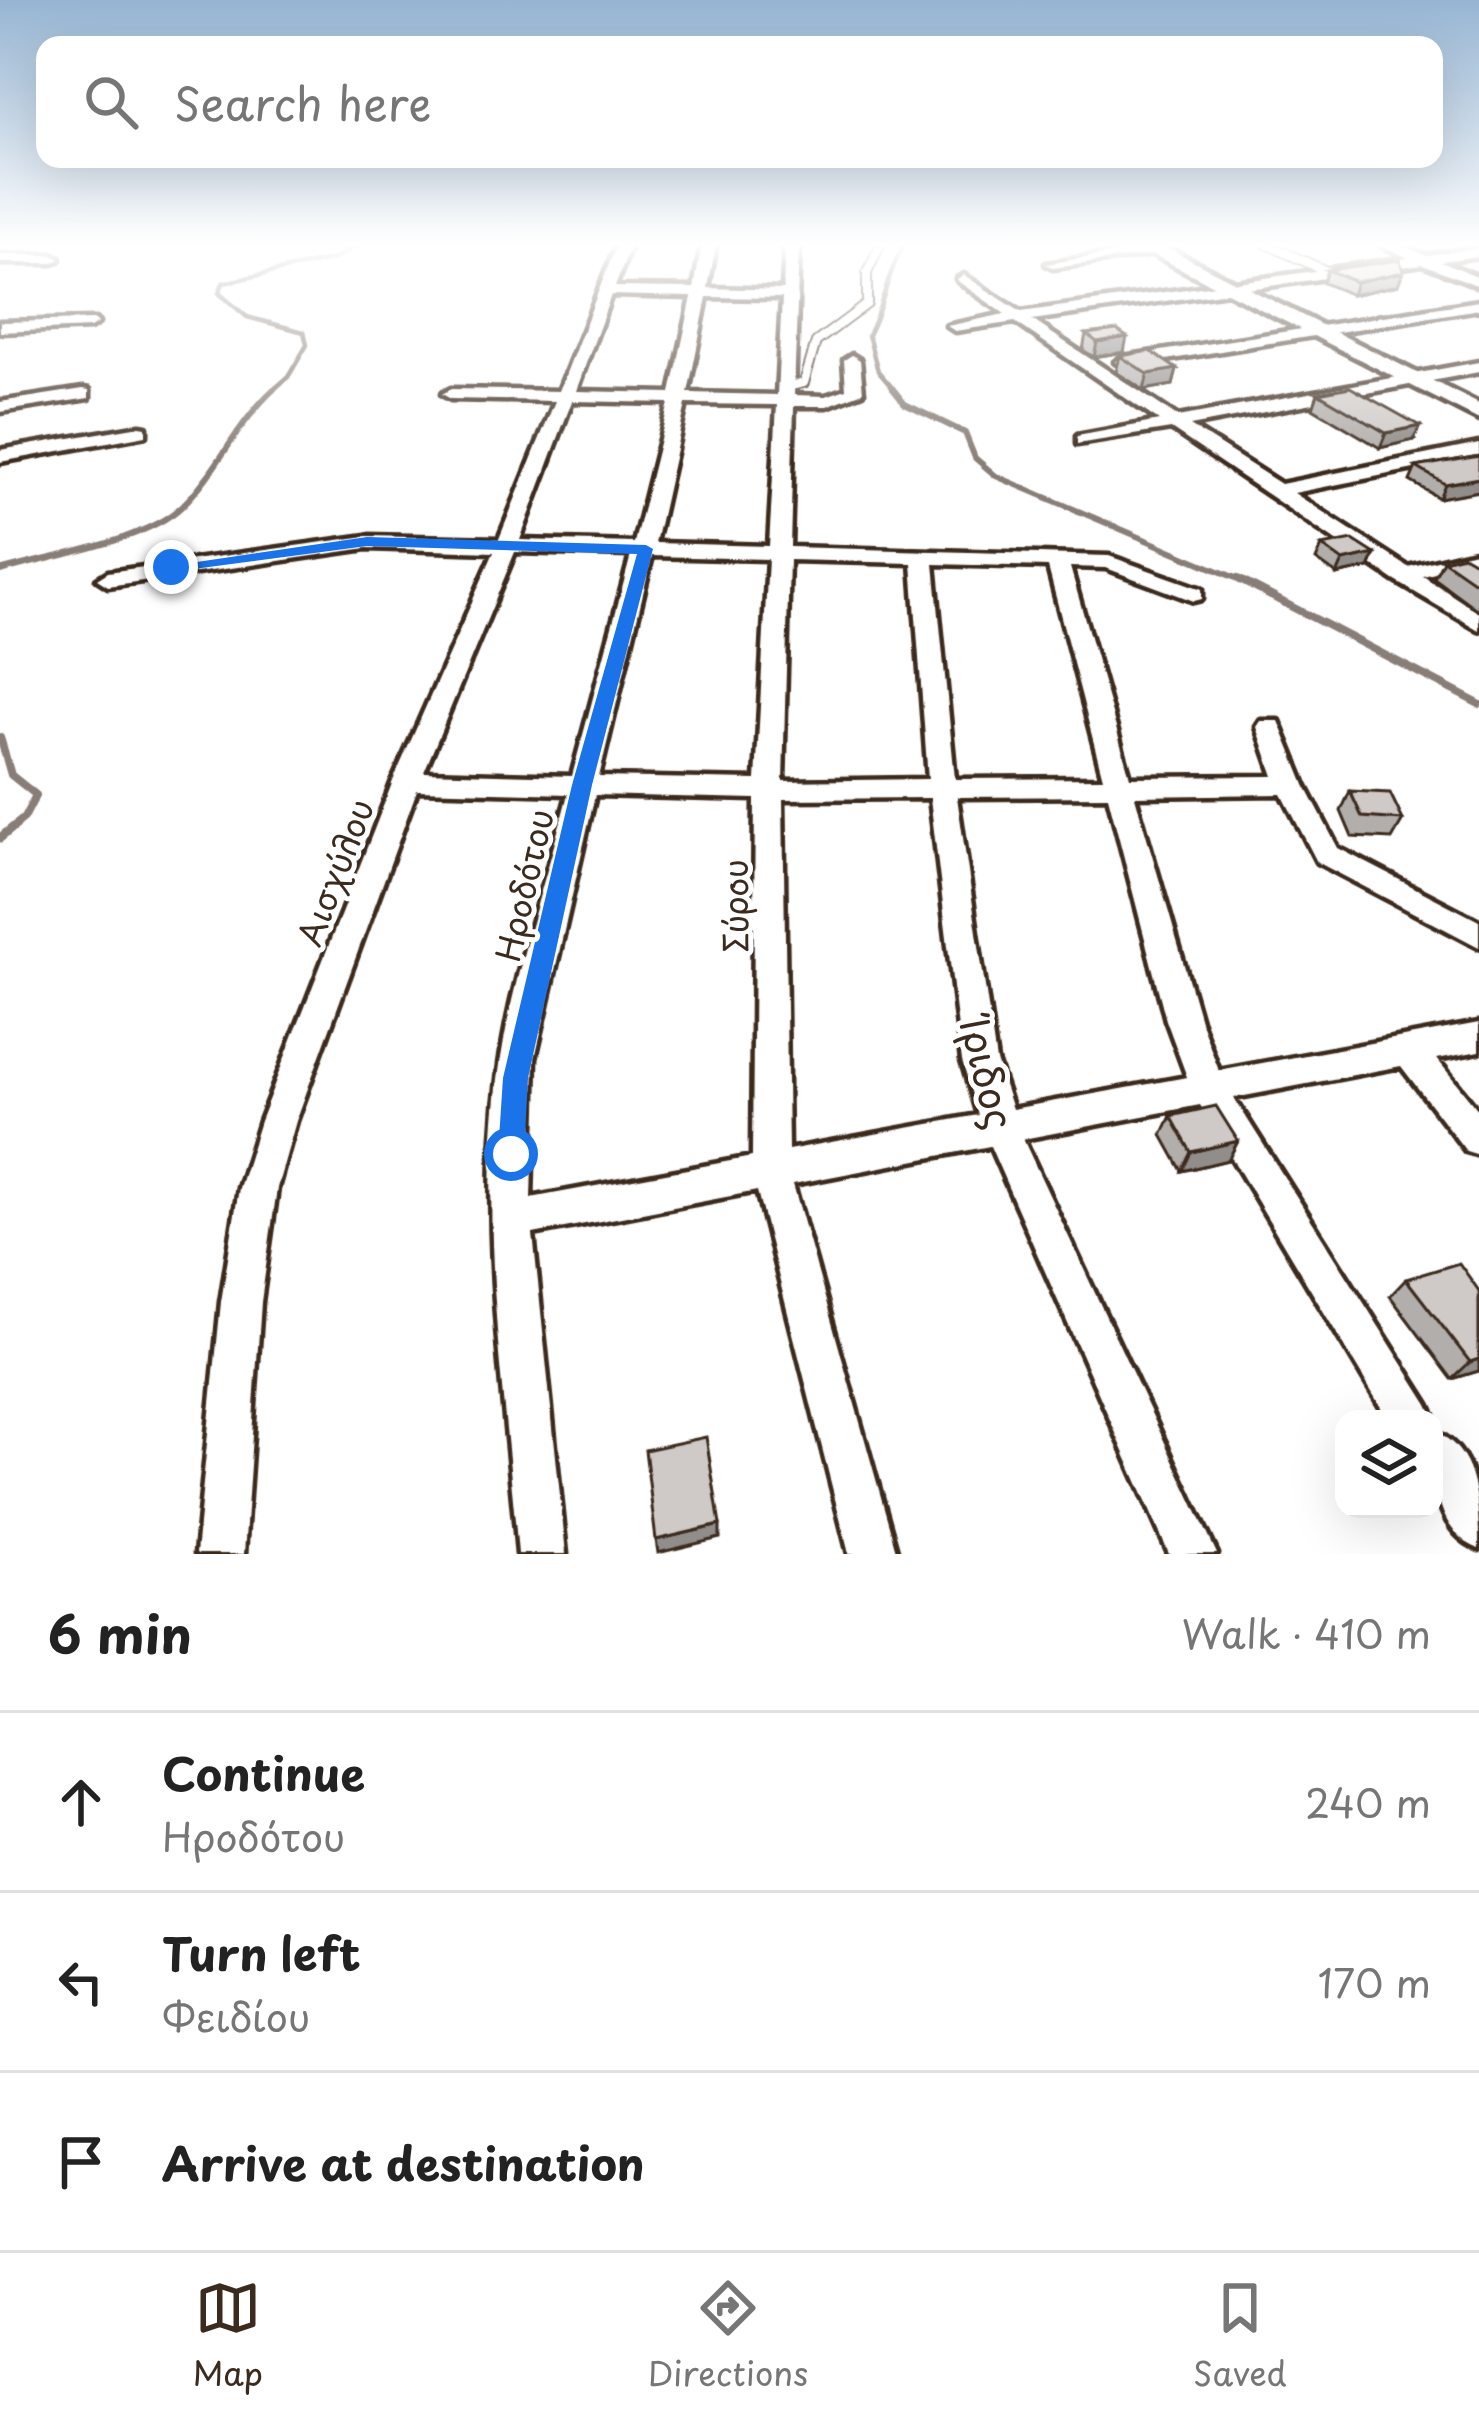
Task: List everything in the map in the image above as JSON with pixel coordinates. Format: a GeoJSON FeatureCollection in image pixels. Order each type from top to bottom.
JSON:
{"type":"FeatureCollection","features":[{"type":"Feature","properties":{"kind":"street","name":"Αισχύλου"},"geometry":{"type":"LineString","coordinates":[[220,1554],[241,1302],[258,1188],[278,1121],[407,781],[508,544],[595,317]]}},
{"type":"Feature","properties":{"kind":"street","name":"Ηροδότου"},"geometry":{"type":"LineString","coordinates":[[542,1554],[511,1154],[516,1078],[582,785],[646,549],[695,317]]}},
{"type":"Feature","properties":{"kind":"street","name":"Σύρου"},"geometry":{"type":"LineString","coordinates":[[788,317],[782,553],[769,790],[770,1169],[873,1554]]}},
{"type":"Feature","properties":{"kind":"street"},"geometry":{"type":"LineString","coordinates":[[1014,317],[1479,623]]}},
{"type":"Feature","properties":{"kind":"street"},"geometry":{"type":"LineString","coordinates":[[956,326],[1035,317]]}},
{"type":"Feature","properties":{"kind":"street"},"geometry":{"type":"LineString","coordinates":[[1288,317],[1479,412]]}},
{"type":"Feature","properties":{"kind":"street"},"geometry":{"type":"LineString","coordinates":[[1089,367],[1411,317]]}},
{"type":"Feature","properties":{"kind":"street"},"geometry":{"type":"LineString","coordinates":[[0,327],[90,323]]}},
{"type":"Feature","properties":{"kind":"street"},"geometry":{"type":"LineString","coordinates":[[451,394],[850,397],[855,392],[852,360]]}},
{"type":"Feature","properties":{"kind":"street"},"geometry":{"type":"LineString","coordinates":[[1082,440],[1479,367]]}},
{"type":"Feature","properties":{"kind":"street"},"geometry":{"type":"LineString","coordinates":[[0,407],[83,394]]}},
{"type":"Feature","properties":{"kind":"street"},"geometry":{"type":"LineString","coordinates":[[0,456],[140,431]]}},
{"type":"Feature","properties":{"kind":"street"},"geometry":{"type":"LineString","coordinates":[[1276,491],[1479,450]]}},
{"type":"Feature","properties":{"kind":"street"},"geometry":{"type":"LineString","coordinates":[[108,579],[367,542],[508,544],[1108,562],[1194,595]]}},
{"type":"Feature","properties":{"kind":"street","name":"Ίριδος"},"geometry":{"type":"LineString","coordinates":[[922,554],[942,788],[979,1061],[999,1126],[1193,1554]]}},
{"type":"Feature","properties":{"kind":"street"},"geometry":{"type":"LineString","coordinates":[[1402,575],[1479,556]]}},
{"type":"Feature","properties":{"kind":"street"},"geometry":{"type":"LineString","coordinates":[[1057,560],[1184,1020],[1208,1087],[1407,1410]]}},
{"type":"Feature","properties":{"kind":"street"},"geometry":{"type":"LineString","coordinates":[[1270,727],[1291,785],[1327,855],[1479,934]]}},
{"type":"Feature","properties":{"kind":"street"},"geometry":{"type":"LineString","coordinates":[[407,781],[769,790],[1291,785]]}},
{"type":"Feature","properties":{"kind":"street"},"geometry":{"type":"LineString","coordinates":[[515,1219],[1479,1037]]}},
{"type":"Feature","properties":{"kind":"street"},"geometry":{"type":"LineString","coordinates":[[1409,1050],[1479,1139]]}},
{"type":"Feature","properties":{"kind":"street"},"geometry":{"type":"LineString","coordinates":[[1443,1468],[1479,1526]]}},
{"type":"Feature","properties":{"kind":"lane"},"geometry":{"type":"LineString","coordinates":[[786,393],[805,381],[804,355],[812,345],[850,317]]}},
{"type":"Feature","properties":{"kind":"building"},"geometry":{"type":"Polygon","coordinates":[[[1117,330],[1127,337],[1097,342],[1086,334],[1117,330]]]}},
{"type":"Feature","properties":{"kind":"building"},"geometry":{"type":"Polygon","coordinates":[[[1150,351],[1177,369],[1148,374],[1120,356],[1150,351]]]}},
{"type":"Feature","properties":{"kind":"building"},"geometry":{"type":"Polygon","coordinates":[[[1350,387],[1420,426],[1386,433],[1318,393],[1350,387]]]}},
{"type":"Feature","properties":{"kind":"building"},"geometry":{"type":"Polygon","coordinates":[[[1479,456],[1479,478],[1445,484],[1416,467],[1479,456]]]}},
{"type":"Feature","properties":{"kind":"building"},"geometry":{"type":"Polygon","coordinates":[[[1353,540],[1375,554],[1343,561],[1322,546],[1353,540]]]}},
{"type":"Feature","properties":{"kind":"building"},"geometry":{"type":"Polygon","coordinates":[[[1463,555],[1479,562],[1479,585],[1443,560],[1463,555]]]}},
{"type":"Feature","properties":{"kind":"building"},"geometry":{"type":"Polygon","coordinates":[[[1350,791],[1390,793],[1403,820],[1362,817],[1350,791]]]}},
{"type":"Feature","properties":{"kind":"building"},"geometry":{"type":"Polygon","coordinates":[[[1216,1106],[1238,1141],[1191,1152],[1171,1116],[1216,1106]]]}},
{"type":"Feature","properties":{"kind":"building"},"geometry":{"type":"Polygon","coordinates":[[[1459,1263],[1479,1291],[1479,1359],[1470,1362],[1406,1279],[1459,1263]]]}},
{"type":"Feature","properties":{"kind":"building"},"geometry":{"type":"Polygon","coordinates":[[[706,1437],[720,1525],[656,1540],[645,1450],[706,1437]]]}},
{"type":"Feature","properties":{"kind":"waterway"},"geometry":{"type":"LineString","coordinates":[[246,317],[304,332],[307,345],[288,377],[273,391]]}},
{"type":"Feature","properties":{"kind":"waterway"},"geometry":{"type":"LineString","coordinates":[[876,317],[868,335],[878,371],[896,392]]}},
{"type":"Feature","properties":{"kind":"waterway"},"geometry":{"type":"LineString","coordinates":[[893,389],[905,404],[965,433],[975,458],[996,476],[1238,579]]}},
{"type":"Feature","properties":{"kind":"waterway"},"geometry":{"type":"LineString","coordinates":[[0,571],[122,538],[166,519],[195,492],[273,391]]}},
{"type":"Feature","properties":{"kind":"waterway"},"geometry":{"type":"LineString","coordinates":[[1238,579],[1245,582]]}},
{"type":"Feature","properties":{"kind":"waterway"},"geometry":{"type":"LineString","coordinates":[[1238,579],[1479,704]]}},
{"type":"Feature","properties":{"kind":"waterway"},"geometry":{"type":"LineString","coordinates":[[0,737],[11,775],[36,795],[24,818],[12,828]]}},
{"type":"Feature","properties":{"kind":"waterway"},"geometry":{"type":"LineString","coordinates":[[0,838],[16,825]]}},
{"type":"Feature","properties":{"kind":"route"},"geometry":{"type":"LineString","coordinates":[[171,567],[367,542],[646,549],[582,785],[516,1078],[511,1154]]}}]}
